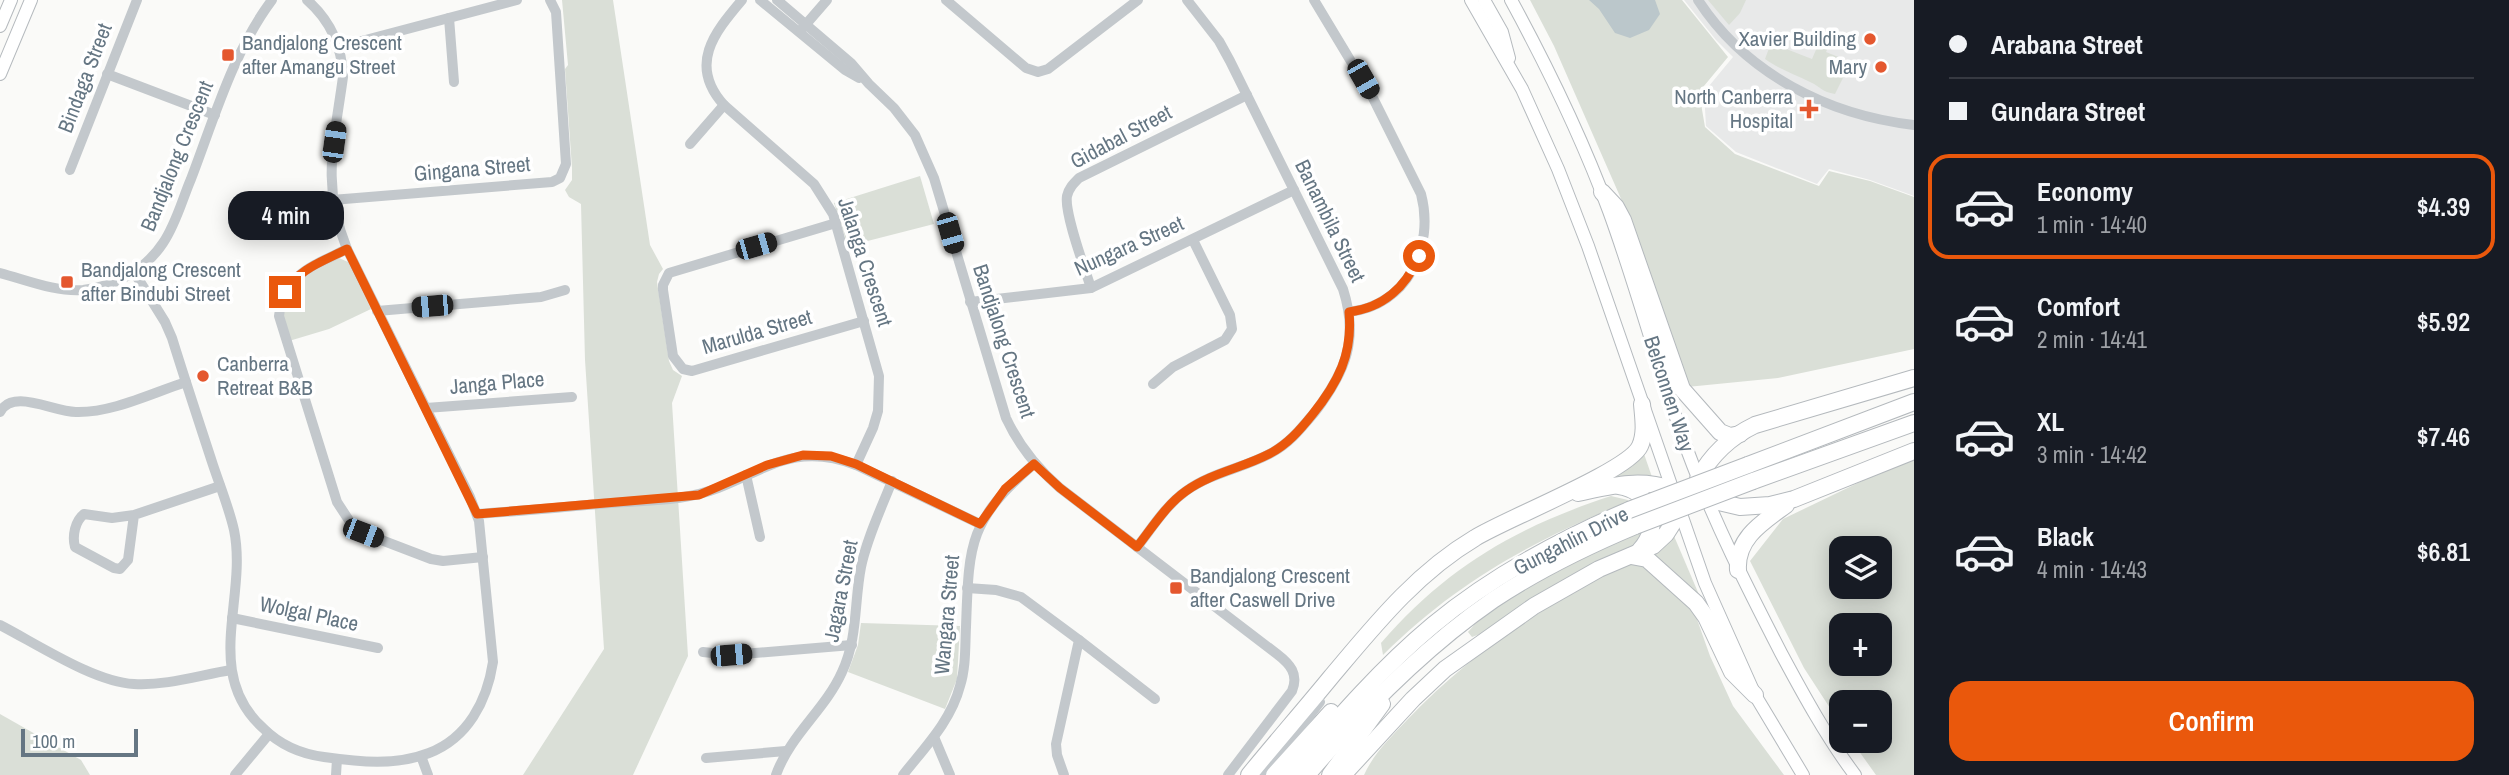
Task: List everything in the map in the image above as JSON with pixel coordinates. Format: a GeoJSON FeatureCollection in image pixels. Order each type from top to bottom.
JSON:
{"type":"FeatureCollection","features":[{"type":"Feature","properties":{"kind":"highway"},"geometry":{"type":"LineString","coordinates":[[1602,192],[1616,207],[1623,220],[1682,389],[1720,432],[1730,436],[1776,417],[1914,378]]}},
{"type":"Feature","properties":{"kind":"highway","name":"Gungahlin Drive"},"geometry":{"type":"LineString","coordinates":[[1289,775],[1356,698],[1434,624],[1531,557],[1566,538],[1632,518],[1751,473],[1914,402]]}},
{"type":"Feature","properties":{"kind":"highway"},"geometry":{"type":"LineString","coordinates":[[1249,775],[1356,645],[1384,614],[1442,559],[1506,520],[1562,496],[1626,462],[1641,444],[1642,404]]}},
{"type":"Feature","properties":{"kind":"highway","name":"Gungahlin Drive"},"geometry":{"type":"LineString","coordinates":[[1751,473],[1914,423]]}},
{"type":"Feature","properties":{"kind":"highway"},"geometry":{"type":"LineString","coordinates":[[1699,480],[1712,458],[1740,433]]}},
{"type":"Feature","properties":{"kind":"highway"},"geometry":{"type":"LineString","coordinates":[[1740,433],[1728,459],[1729,477],[1739,495],[1761,507]]}},
{"type":"Feature","properties":{"kind":"highway"},"geometry":{"type":"LineString","coordinates":[[1698,497],[1733,507],[1761,507],[1794,499],[1914,451]]}},
{"type":"Feature","properties":{"kind":"highway"},"geometry":{"type":"LineString","coordinates":[[1562,496],[1625,482],[1644,482],[1671,489]]}},
{"type":"Feature","properties":{"kind":"highway"},"geometry":{"type":"LineString","coordinates":[[1606,487],[1618,486],[1634,490],[1649,506],[1653,521],[1651,533],[1646,543],[1634,555]]}},
{"type":"Feature","properties":{"kind":"highway"},"geometry":{"type":"LineString","coordinates":[[1738,570],[1738,554],[1745,540],[1762,523],[1794,499]]}},
{"type":"Feature","properties":{"kind":"highway"},"geometry":{"type":"LineString","coordinates":[[1343,775],[1444,669],[1534,606],[1599,569],[1650,548],[1663,538],[1680,512]]}},
{"type":"Feature","properties":{"kind":"highway","name":"Gungahlin Drive"},"geometry":{"type":"LineString","coordinates":[[1307,775],[1356,719],[1411,667],[1475,614],[1508,590],[1632,518]]}},
{"type":"Feature","properties":{"kind":"highway"},"geometry":{"type":"LineString","coordinates":[[1634,555],[1647,559],[1696,603],[1706,617],[1732,672],[1740,683],[1755,695]]}},
{"type":"Feature","properties":{"kind":"highway"},"geometry":{"type":"LineString","coordinates":[[1274,775],[1334,708],[1407,640],[1434,624]]}},
{"type":"Feature","properties":{"kind":"highway"},"geometry":{"type":"LineString","coordinates":[[1332,775],[1411,667]]}},
{"type":"Feature","properties":{"kind":"main road"},"geometry":{"type":"LineString","coordinates":[[0,26],[11,0]]}},
{"type":"Feature","properties":{"kind":"main road"},"geometry":{"type":"LineString","coordinates":[[0,74],[31,0]]}},
{"type":"Feature","properties":{"kind":"main road","name":"Belconnen Way"},"geometry":{"type":"LineString","coordinates":[[1471,0],[1514,75],[1558,169],[1588,246],[1704,583],[1755,695],[1804,775]]}},
{"type":"Feature","properties":{"kind":"main road"},"geometry":{"type":"LineString","coordinates":[[1484,0],[1502,32],[1514,75]]}},
{"type":"Feature","properties":{"kind":"main road","name":"Belconnen Way"},"geometry":{"type":"LineString","coordinates":[[1511,0],[1573,123],[1602,192],[1699,480],[1698,497],[1793,674],[1843,760],[1855,775]]}},
{"type":"Feature","properties":{"kind":"main road"},"geometry":{"type":"LineString","coordinates":[[1671,489],[1698,497]]}},
{"type":"Feature","properties":{"kind":"main road"},"geometry":{"type":"LineString","coordinates":[[1680,512],[1698,497]]}},
{"type":"Feature","properties":{"kind":"street","name":"Bindaga Street"},"geometry":{"type":"LineString","coordinates":[[70,170],[137,0]]}},
{"type":"Feature","properties":{"kind":"street","name":"Bandjalong Crescent"},"geometry":{"type":"LineString","coordinates":[[0,272],[62,289],[80,290],[108,284],[134,272],[153,256],[171,229],[242,49],[272,0]]}},
{"type":"Feature","properties":{"kind":"street"},"geometry":{"type":"LineString","coordinates":[[134,272],[165,322],[220,486],[236,545],[232,670],[245,706],[255,722],[269,734],[301,752],[338,759],[386,762],[421,756],[451,741],[464,728],[484,697],[490,680],[492,644],[477,514],[337,226],[332,200],[331,164],[343,77],[339,47],[328,23],[307,0]]}},
{"type":"Feature","properties":{"kind":"street"},"geometry":{"type":"LineString","coordinates":[[339,47],[517,0]]}},
{"type":"Feature","properties":{"kind":"street","name":"Gingana Street"},"geometry":{"type":"LineString","coordinates":[[332,200],[551,182],[560,178],[564,171],[565,151],[556,12],[550,0]]}},
{"type":"Feature","properties":{"kind":"street","name":"Jalanga Crescent"},"geometry":{"type":"LineString","coordinates":[[743,0],[718,29],[708,55],[706,66],[710,86],[724,105],[814,184],[825,198],[836,223],[876,360],[880,394],[873,428],[856,464]]}},
{"type":"Feature","properties":{"kind":"street","name":"Bandjalong Crescent"},"geometry":{"type":"LineString","coordinates":[[760,0],[802,29]]}},
{"type":"Feature","properties":{"kind":"street","name":"Bandjalong Crescent"},"geometry":{"type":"LineString","coordinates":[[777,0],[802,29],[845,70],[869,84],[894,108],[908,125],[926,156],[1006,418],[1021,447],[1034,464],[1060,488],[1277,654],[1293,671],[1295,680],[1292,691],[1228,775]]}},
{"type":"Feature","properties":{"kind":"street"},"geometry":{"type":"LineString","coordinates":[[802,29],[827,0]]}},
{"type":"Feature","properties":{"kind":"street"},"geometry":{"type":"LineString","coordinates":[[946,0],[1026,68],[1038,72],[1048,68],[1138,0]]}},
{"type":"Feature","properties":{"kind":"street","name":"Banambila Street"},"geometry":{"type":"LineString","coordinates":[[1137,547],[1165,511],[1184,492],[1205,479],[1272,453],[1299,431],[1342,372],[1349,346],[1349,312],[1343,289],[1219,41],[1187,0]]}},
{"type":"Feature","properties":{"kind":"street"},"geometry":{"type":"LineString","coordinates":[[1314,0],[1373,98],[1421,194],[1425,209],[1424,240],[1408,278],[1385,300],[1371,307],[1349,312]]}},
{"type":"Feature","properties":{"kind":"street"},"geometry":{"type":"LineString","coordinates":[[1698,0],[1735,46],[1790,86],[1827,104],[1859,115],[1914,125]]}},
{"type":"Feature","properties":{"kind":"street"},"geometry":{"type":"LineString","coordinates":[[449,18],[454,82]]}},
{"type":"Feature","properties":{"kind":"street"},"geometry":{"type":"LineString","coordinates":[[107,74],[215,116]]}},
{"type":"Feature","properties":{"kind":"street","name":"Gidabal Street"},"geometry":{"type":"LineString","coordinates":[[1091,288],[1068,209],[1067,194],[1071,186],[1092,171],[1247,94]]}},
{"type":"Feature","properties":{"kind":"street"},"geometry":{"type":"LineString","coordinates":[[690,144],[724,105]]}},
{"type":"Feature","properties":{"kind":"street","name":"Nungara Street"},"geometry":{"type":"LineString","coordinates":[[970,302],[1091,288],[1294,190]]}},
{"type":"Feature","properties":{"kind":"street","name":"Marulda Street"},"geometry":{"type":"LineString","coordinates":[[836,223],[669,273],[663,290],[673,356],[682,369],[692,371],[864,321]]}},
{"type":"Feature","properties":{"kind":"street"},"geometry":{"type":"LineString","coordinates":[[1153,384],[1173,367],[1220,344],[1232,330],[1230,314],[1193,240]]}},
{"type":"Feature","properties":{"kind":"street"},"geometry":{"type":"LineString","coordinates":[[347,249],[295,278],[285,292],[279,316],[337,502],[343,515],[363,533],[431,559],[443,561],[483,557]]}},
{"type":"Feature","properties":{"kind":"street"},"geometry":{"type":"LineString","coordinates":[[377,311],[541,298],[565,290]]}},
{"type":"Feature","properties":{"kind":"street"},"geometry":{"type":"LineString","coordinates":[[0,412],[8,402],[16,400],[57,410],[90,412],[186,382]]}},
{"type":"Feature","properties":{"kind":"street","name":"Janga Place"},"geometry":{"type":"LineString","coordinates":[[426,408],[572,397]]}},
{"type":"Feature","properties":{"kind":"street"},"geometry":{"type":"LineString","coordinates":[[477,514],[680,498],[708,492],[785,458],[803,455],[831,456],[856,464],[980,524]]}},
{"type":"Feature","properties":{"kind":"street","name":"Wangara Street"},"geometry":{"type":"LineString","coordinates":[[903,775],[947,718],[961,685],[970,556],[980,524],[1005,489],[1034,464]]}},
{"type":"Feature","properties":{"kind":"street"},"geometry":{"type":"LineString","coordinates":[[746,475],[760,537]]}},
{"type":"Feature","properties":{"kind":"street","name":"Jagara Street"},"geometry":{"type":"LineString","coordinates":[[776,775],[786,751],[833,689],[852,645],[861,569],[892,481]]}},
{"type":"Feature","properties":{"kind":"street"},"geometry":{"type":"LineString","coordinates":[[134,515],[128,560],[120,569],[75,547],[78,521],[85,514],[112,518],[134,515],[220,486]]}},
{"type":"Feature","properties":{"kind":"street"},"geometry":{"type":"LineString","coordinates":[[967,589],[996,590],[1021,597],[1155,699]]}},
{"type":"Feature","properties":{"kind":"street"},"geometry":{"type":"LineString","coordinates":[[1264,775],[1367,641],[1384,614]]}},
{"type":"Feature","properties":{"kind":"street","name":"Wolgal Place"},"geometry":{"type":"LineString","coordinates":[[232,618],[378,648]]}},
{"type":"Feature","properties":{"kind":"street"},"geometry":{"type":"LineString","coordinates":[[0,625],[91,672],[115,681],[150,684],[232,670]]}},
{"type":"Feature","properties":{"kind":"street"},"geometry":{"type":"LineString","coordinates":[[1064,775],[1057,755],[1057,733],[1079,640]]}},
{"type":"Feature","properties":{"kind":"street"},"geometry":{"type":"LineString","coordinates":[[703,652],[731,655],[852,645]]}},
{"type":"Feature","properties":{"kind":"street"},"geometry":{"type":"LineString","coordinates":[[1332,775],[1430,674],[1444,669]]}},
{"type":"Feature","properties":{"kind":"street"},"geometry":{"type":"LineString","coordinates":[[234,775],[269,734]]}},
{"type":"Feature","properties":{"kind":"street"},"geometry":{"type":"LineString","coordinates":[[934,737],[950,775]]}},
{"type":"Feature","properties":{"kind":"street"},"geometry":{"type":"LineString","coordinates":[[706,758],[786,751]]}},
{"type":"Feature","properties":{"kind":"street"},"geometry":{"type":"LineString","coordinates":[[421,756],[428,775]]}},
{"type":"Feature","properties":{"kind":"street"},"geometry":{"type":"LineString","coordinates":[[336,775],[338,759]]}},
{"type":"Feature","properties":{"kind":"shaded area"},"geometry":{"type":"Polygon","coordinates":[[[562,0],[613,0],[650,245],[663,269],[657,282],[669,361],[673,370],[682,376],[672,403],[688,656],[633,775],[523,775],[604,649],[585,360],[581,204],[569,197],[565,190],[572,180],[572,168],[565,69],[568,65],[562,0]]]}},
{"type":"Feature","properties":{"kind":"shaded area"},"geometry":{"type":"Polygon","coordinates":[[[1530,0],[1682,0],[1728,57],[1699,92],[1705,127],[1735,154],[1819,186],[1829,171],[1870,181],[1914,197],[1914,349],[1778,378],[1687,387],[1629,217],[1554,46],[1530,0]]]}},
{"type":"Feature","properties":{"kind":"shaded area"},"geometry":{"type":"Polygon","coordinates":[[[1589,0],[1655,0],[1660,14],[1649,30],[1630,38],[1615,33],[1599,9],[1589,0]]]}},
{"type":"Feature","properties":{"kind":"shaded area","name":"North Canberra Hospital"},"geometry":{"type":"Polygon","coordinates":[[[1684,0],[1914,0],[1914,196],[1829,169],[1817,184],[1736,152],[1706,126],[1704,92],[1733,57],[1684,0]]]}},
{"type":"Feature","properties":{"kind":"shaded area"},"geometry":{"type":"Polygon","coordinates":[[[1708,0],[1746,0],[1740,13],[1729,25],[1708,0]]]}},
{"type":"Feature","properties":{"kind":"shaded area"},"geometry":{"type":"Polygon","coordinates":[[[1771,43],[1812,59],[1818,45],[1828,48],[1826,52],[1851,62],[1835,94],[1824,91],[1765,59],[1771,43]]]}},
{"type":"Feature","properties":{"kind":"shaded area"},"geometry":{"type":"Polygon","coordinates":[[[920,176],[934,224],[848,246],[834,203],[920,176]]]}},
{"type":"Feature","properties":{"kind":"shaded area"},"geometry":{"type":"Polygon","coordinates":[[[339,258],[348,262],[371,309],[329,329],[289,341],[284,317],[290,294],[303,279],[339,258]]]}},
{"type":"Feature","properties":{"kind":"shaded area"},"geometry":{"type":"Polygon","coordinates":[[[1643,451],[1652,477],[1602,481],[1643,451]]]}},
{"type":"Feature","properties":{"kind":"shaded area"},"geometry":{"type":"Polygon","coordinates":[[[1914,456],[1914,775],[1876,775],[1860,753],[1892,753],[1892,690],[1829,690],[1829,707],[1804,668],[1750,561],[1783,519],[1914,456]]]}},
{"type":"Feature","properties":{"kind":"shaded area"},"geometry":{"type":"Polygon","coordinates":[[[1611,496],[1628,500],[1639,516],[1642,533],[1631,549],[1586,567],[1486,632],[1472,637],[1468,632],[1499,605],[1549,575],[1639,533],[1627,502],[1559,532],[1497,566],[1439,606],[1383,655],[1381,643],[1406,616],[1457,572],[1514,536],[1611,496]]]}},
{"type":"Feature","properties":{"kind":"shaded area"},"geometry":{"type":"Polygon","coordinates":[[[1674,536],[1700,597],[1649,555],[1674,536]]]}},
{"type":"Feature","properties":{"kind":"shaded area"},"geometry":{"type":"Polygon","coordinates":[[[1625,564],[1647,565],[1693,608],[1710,656],[1733,706],[1784,775],[1364,775],[1389,740],[1457,672],[1536,615],[1625,564]]]}},
{"type":"Feature","properties":{"kind":"shaded area"},"geometry":{"type":"Polygon","coordinates":[[[861,623],[960,626],[957,679],[945,709],[848,672],[858,645],[861,623]]]}},
{"type":"Feature","properties":{"kind":"shaded area"},"geometry":{"type":"Polygon","coordinates":[[[0,714],[81,760],[90,775],[0,775],[0,714]]]}},
{"type":"Feature","properties":{"kind":"place","name":"Xavier Building"},"geometry":{"type":"Point","coordinates":[1870,39]}},
{"type":"Feature","properties":{"kind":"place","name":"Bandjalong Crescent after Amangu Street"},"geometry":{"type":"Point","coordinates":[228,55]}},
{"type":"Feature","properties":{"kind":"place","name":"Mary"},"geometry":{"type":"Point","coordinates":[1881,67]}},
{"type":"Feature","properties":{"kind":"place","name":"North Canberra Hospital"},"geometry":{"type":"Point","coordinates":[1809,109]}},
{"type":"Feature","properties":{"kind":"place","name":"Bandjalong Crescent after Bindubi Street"},"geometry":{"type":"Point","coordinates":[67,282]}},
{"type":"Feature","properties":{"kind":"place","name":"Canberra Retreat B&B"},"geometry":{"type":"Point","coordinates":[203,376]}},
{"type":"Feature","properties":{"kind":"place","name":"Bandjalong Crescent after Caswell Drive"},"geometry":{"type":"Point","coordinates":[1176,588]}},
{"type":"Feature","properties":{"kind":"route"},"geometry":{"type":"LineString","coordinates":[[285,292],[304,271],[347,249],[477,514],[699,495],[785,458],[813,455],[831,456],[856,464],[980,524],[1005,489],[1034,464],[1060,488],[1137,547],[1165,511],[1184,492],[1198,482],[1272,453],[1299,431],[1342,372],[1349,346],[1349,312],[1371,307],[1391,296],[1408,278],[1419,256]]}}]}
